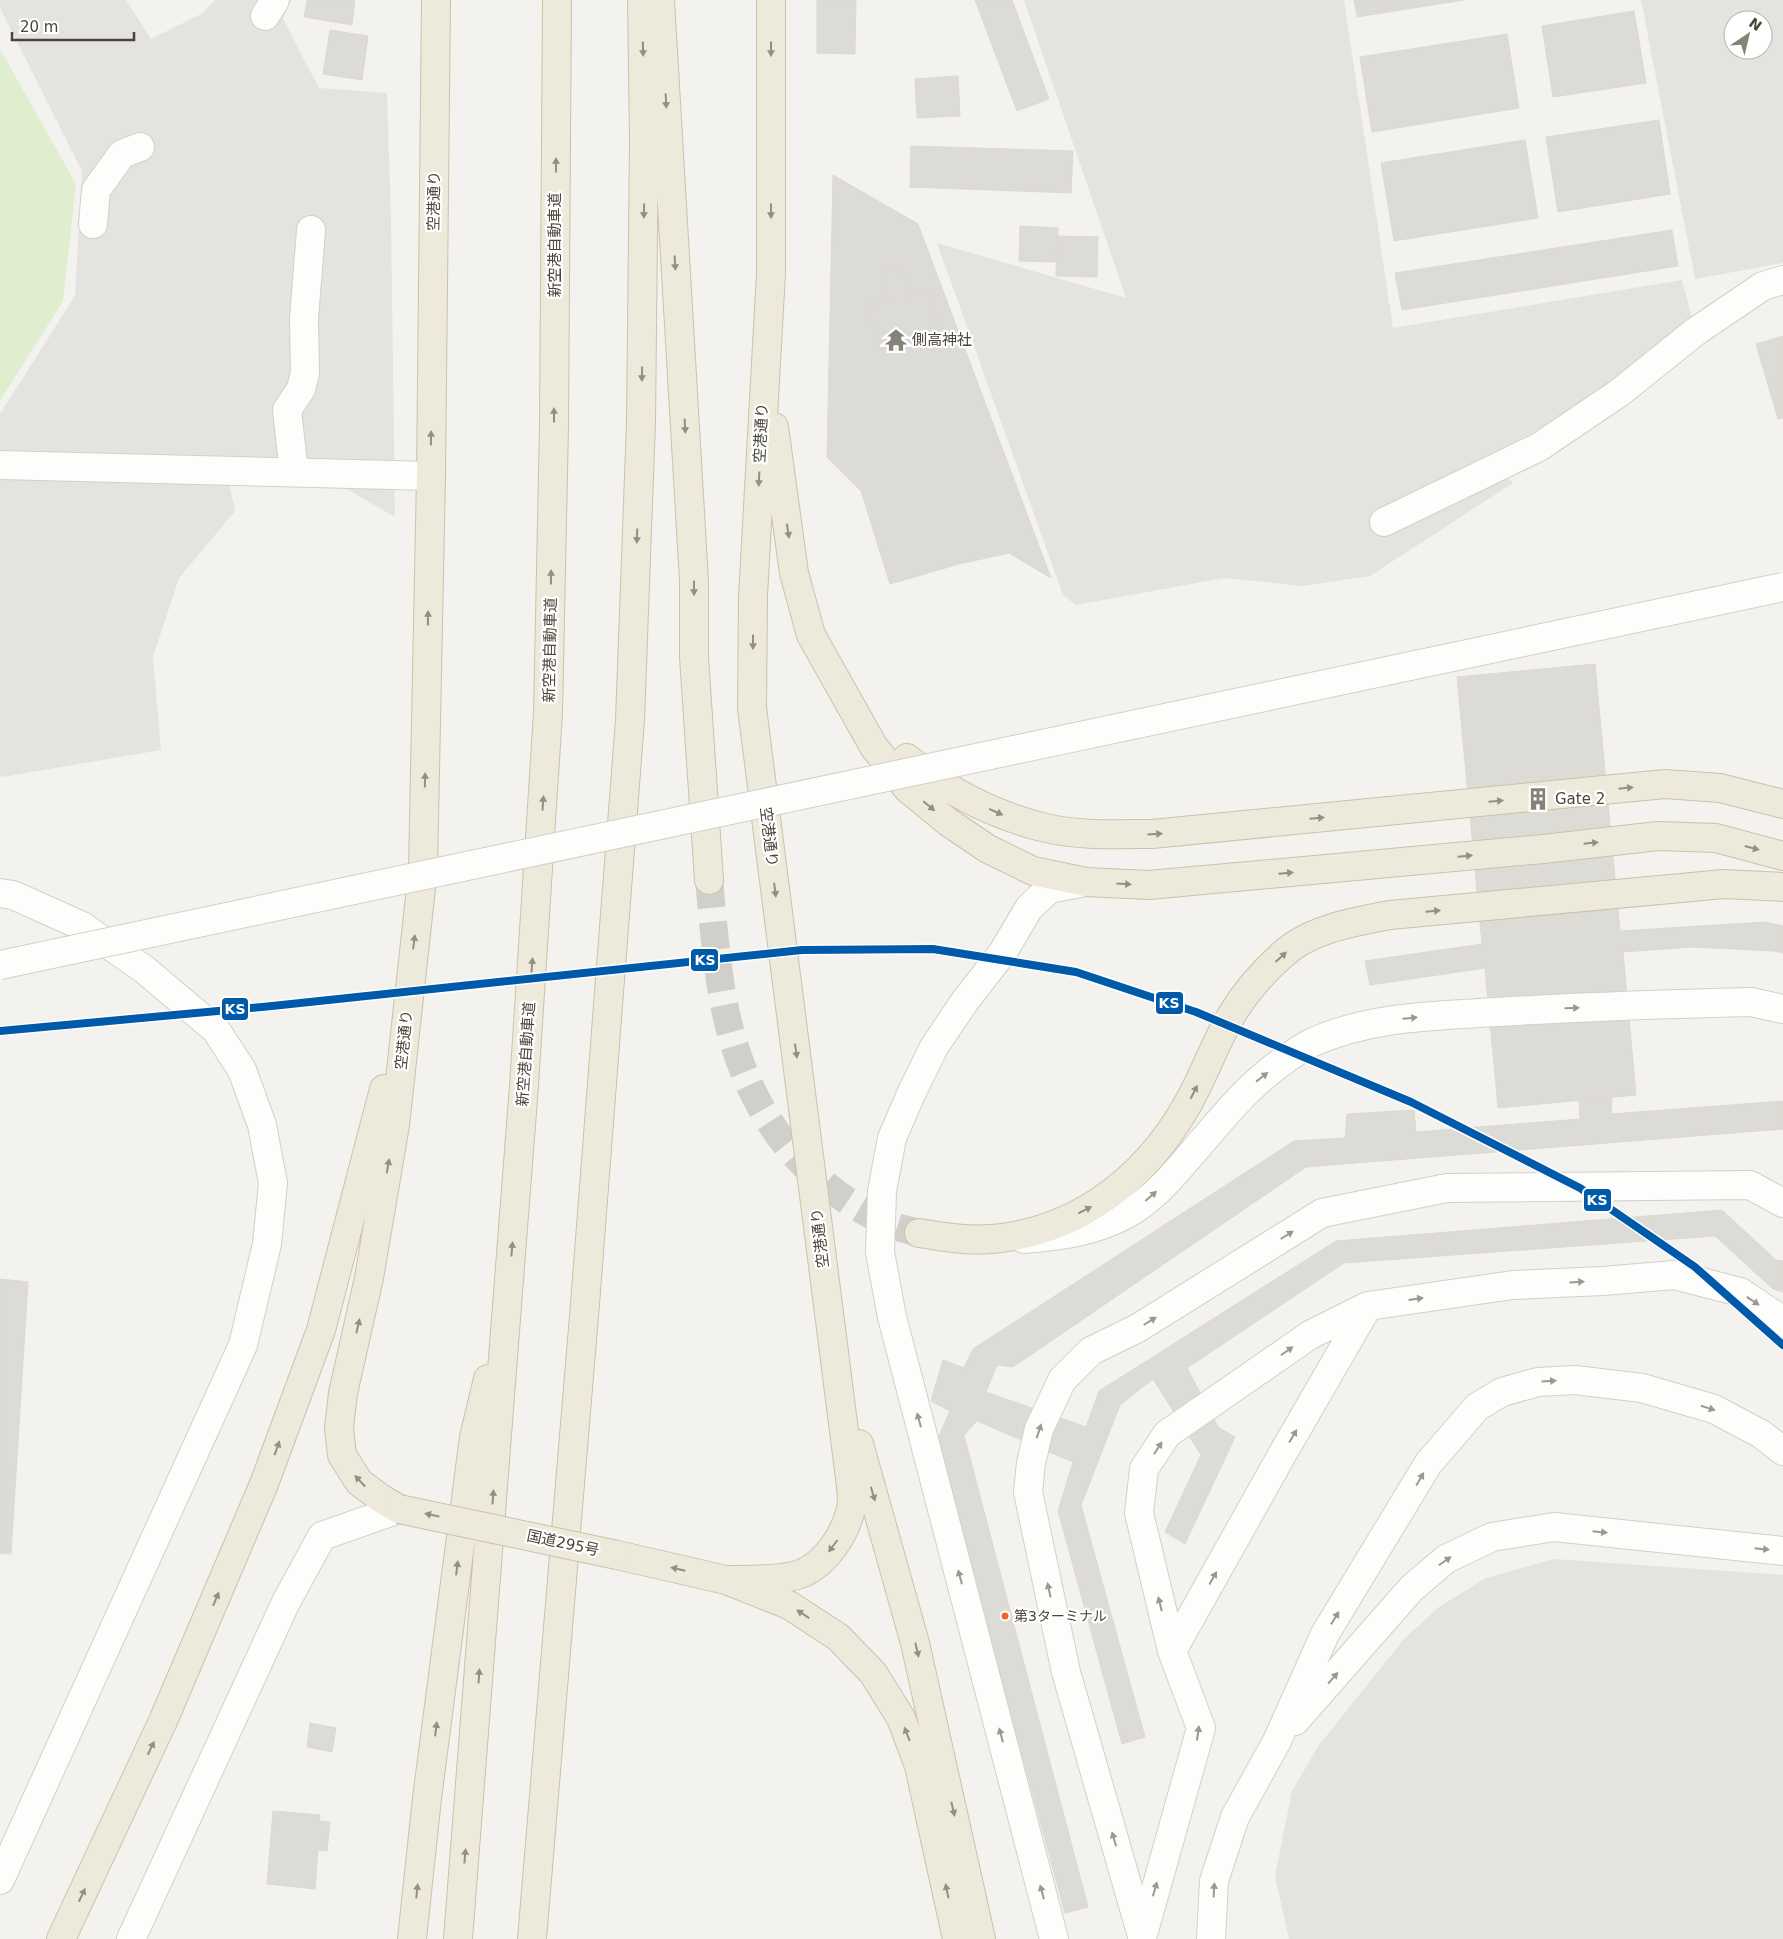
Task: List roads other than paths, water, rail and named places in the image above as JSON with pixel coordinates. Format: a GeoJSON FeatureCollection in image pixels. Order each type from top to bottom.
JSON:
{"type":"FeatureCollection","features":[{"type":"Feature","properties":{"kind":"highway","name":"空港通り"},"geometry":{"type":"LineString","coordinates":[[400,1508],[382,1499],[359,1482],[342,1455],[339,1428],[343,1393],[369,1278],[394,1134],[423,870],[431,476],[436,0]]}},
{"type":"Feature","properties":{"kind":"highway","name":"新空港自動車道"},"geometry":{"type":"LineString","coordinates":[[508,1298],[524,1086],[548,713],[554,435],[557,0]]}},
{"type":"Feature","properties":{"kind":"highway"},"geometry":{"type":"LineString","coordinates":[[532,1939],[586,1304],[630,720],[641,422],[644,141],[642,0]]}},
{"type":"Feature","properties":{"kind":"highway"},"geometry":{"type":"LineString","coordinates":[[660,0],[694,581],[694,657],[709,880]]}},
{"type":"Feature","properties":{"kind":"highway","name":"空港通り"},"geometry":{"type":"LineString","coordinates":[[726,1580],[769,1580],[803,1573],[824,1559],[841,1536],[852,1508],[850,1478],[752,708],[753,596],[771,273],[771,0]]}},
{"type":"Feature","properties":{"kind":"highway"},"geometry":{"type":"LineString","coordinates":[[771,273],[774,424],[794,573],[810,636],[879,754],[908,789],[948,822],[988,849],[1033,871],[1086,882],[1150,885],[1533,850],[1658,836],[1716,838],[1783,856]]}},
{"type":"Feature","properties":{"kind":"highway"},"geometry":{"type":"LineString","coordinates":[[837,684],[873,730],[910,760],[951,789],[999,814],[1047,828],[1097,835],[1152,834],[1665,784],[1720,788],[1783,804]]}},
{"type":"Feature","properties":{"kind":"highway"},"geometry":{"type":"LineString","coordinates":[[919,1233],[955,1239],[990,1239],[1024,1234],[1087,1210],[1116,1191],[1142,1167],[1165,1139],[1186,1108],[1232,1016],[1256,982],[1283,954],[1314,935],[1352,922],[1390,914],[1724,884],[1783,887]]}},
{"type":"Feature","properties":{"kind":"highway"},"geometry":{"type":"LineString","coordinates":[[61,1939],[163,1721],[226,1574],[264,1484],[321,1330],[409,990]]}},
{"type":"Feature","properties":{"kind":"highway"},"geometry":{"type":"LineString","coordinates":[[412,1939],[427,1798],[474,1437],[508,1298]]}},
{"type":"Feature","properties":{"kind":"highway"},"geometry":{"type":"LineString","coordinates":[[458,1939],[508,1298]]}},
{"type":"Feature","properties":{"kind":"highway"},"geometry":{"type":"LineString","coordinates":[[831,1328],[852,1416],[915,1643],[981,1939]]}},
{"type":"Feature","properties":{"kind":"highway","name":"国道295号"},"geometry":{"type":"LineString","coordinates":[[400,1508],[726,1580]]}},
{"type":"Feature","properties":{"kind":"highway"},"geometry":{"type":"LineString","coordinates":[[726,1580],[789,1605],[838,1637],[874,1673],[901,1718],[919,1766],[957,1939]]}},
{"type":"Feature","properties":{"kind":"street"},"geometry":{"type":"LineString","coordinates":[[93,224],[96,190],[122,154],[140,147]]}},
{"type":"Feature","properties":{"kind":"street"},"geometry":{"type":"LineString","coordinates":[[294,472],[287,410],[301,389],[305,373],[304,319],[311,230]]}},
{"type":"Feature","properties":{"kind":"street"},"geometry":{"type":"LineString","coordinates":[[1384,522],[1540,447],[1619,393],[1710,322],[1763,286],[1783,280]]}},
{"type":"Feature","properties":{"kind":"street"},"geometry":{"type":"LineString","coordinates":[[0,465],[431,476]]}},
{"type":"Feature","properties":{"kind":"street"},"geometry":{"type":"LineString","coordinates":[[0,965],[1783,587]]}},
{"type":"Feature","properties":{"kind":"street"},"geometry":{"type":"LineString","coordinates":[[1054,1939],[892,1317],[880,1252],[882,1191],[892,1138],[910,1094],[934,1047],[965,1001],[1003,952],[1029,908],[1049,889],[1086,882]]}},
{"type":"Feature","properties":{"kind":"street"},"geometry":{"type":"LineString","coordinates":[[0,893],[13,895],[82,926],[146,970],[216,1030],[242,1070],[262,1125],[273,1183],[267,1244],[243,1344],[0,1880]]}},
{"type":"Feature","properties":{"kind":"street"},"geometry":{"type":"LineString","coordinates":[[990,1239],[1022,1240],[1064,1236],[1096,1228],[1127,1214],[1150,1197],[1175,1174],[1230,1108],[1254,1083],[1309,1044],[1340,1031],[1373,1023],[1409,1018],[1548,1009],[1751,1002],[1783,1009]]}},
{"type":"Feature","properties":{"kind":"street"},"geometry":{"type":"LineString","coordinates":[[1142,1937],[1066,1672],[1028,1492],[1031,1464],[1039,1429],[1062,1380],[1091,1351],[1138,1328],[1322,1213],[1447,1188],[1750,1185],[1783,1203]]}},
{"type":"Feature","properties":{"kind":"street"},"geometry":{"type":"LineString","coordinates":[[1142,1937],[1201,1728],[1172,1651],[1139,1513],[1144,1469],[1167,1434],[1310,1334],[1368,1306],[1513,1285],[1602,1281],[1674,1275],[1740,1292],[1776,1316],[1783,1323]]}},
{"type":"Feature","properties":{"kind":"street"},"geometry":{"type":"LineString","coordinates":[[1172,1651],[1368,1306]]}},
{"type":"Feature","properties":{"kind":"street"},"geometry":{"type":"LineString","coordinates":[[1211,1939],[1214,1882],[1235,1817],[1277,1741],[1325,1634],[1428,1464],[1476,1407],[1502,1392],[1538,1382],[1574,1380],[1642,1388],[1714,1409],[1761,1434],[1783,1451]]}},
{"type":"Feature","properties":{"kind":"street"},"geometry":{"type":"LineString","coordinates":[[131,1939],[286,1602],[322,1536],[400,1508]]}},
{"type":"Feature","properties":{"kind":"street"},"geometry":{"type":"LineString","coordinates":[[1277,1741],[1412,1588],[1446,1559],[1492,1537],[1554,1527],[1783,1551]]}},
{"type":"Feature","properties":{"kind":"tunnel"},"geometry":{"type":"LineString","coordinates":[[709,880],[719,972],[729,1026],[739,1059],[767,1118],[785,1144],[806,1167],[830,1188],[857,1207],[887,1223],[919,1233]]}},
{"type":"Feature","properties":{"kind":"place","name":"側高神社"},"geometry":{"type":"Point","coordinates":[896,340]}},
{"type":"Feature","properties":{"kind":"place","name":"Gate 2"},"geometry":{"type":"Point","coordinates":[1538,799]}},
{"type":"Feature","properties":{"kind":"place","name":"第3ターミナル"},"geometry":{"type":"Point","coordinates":[1005,1616]}}]}
